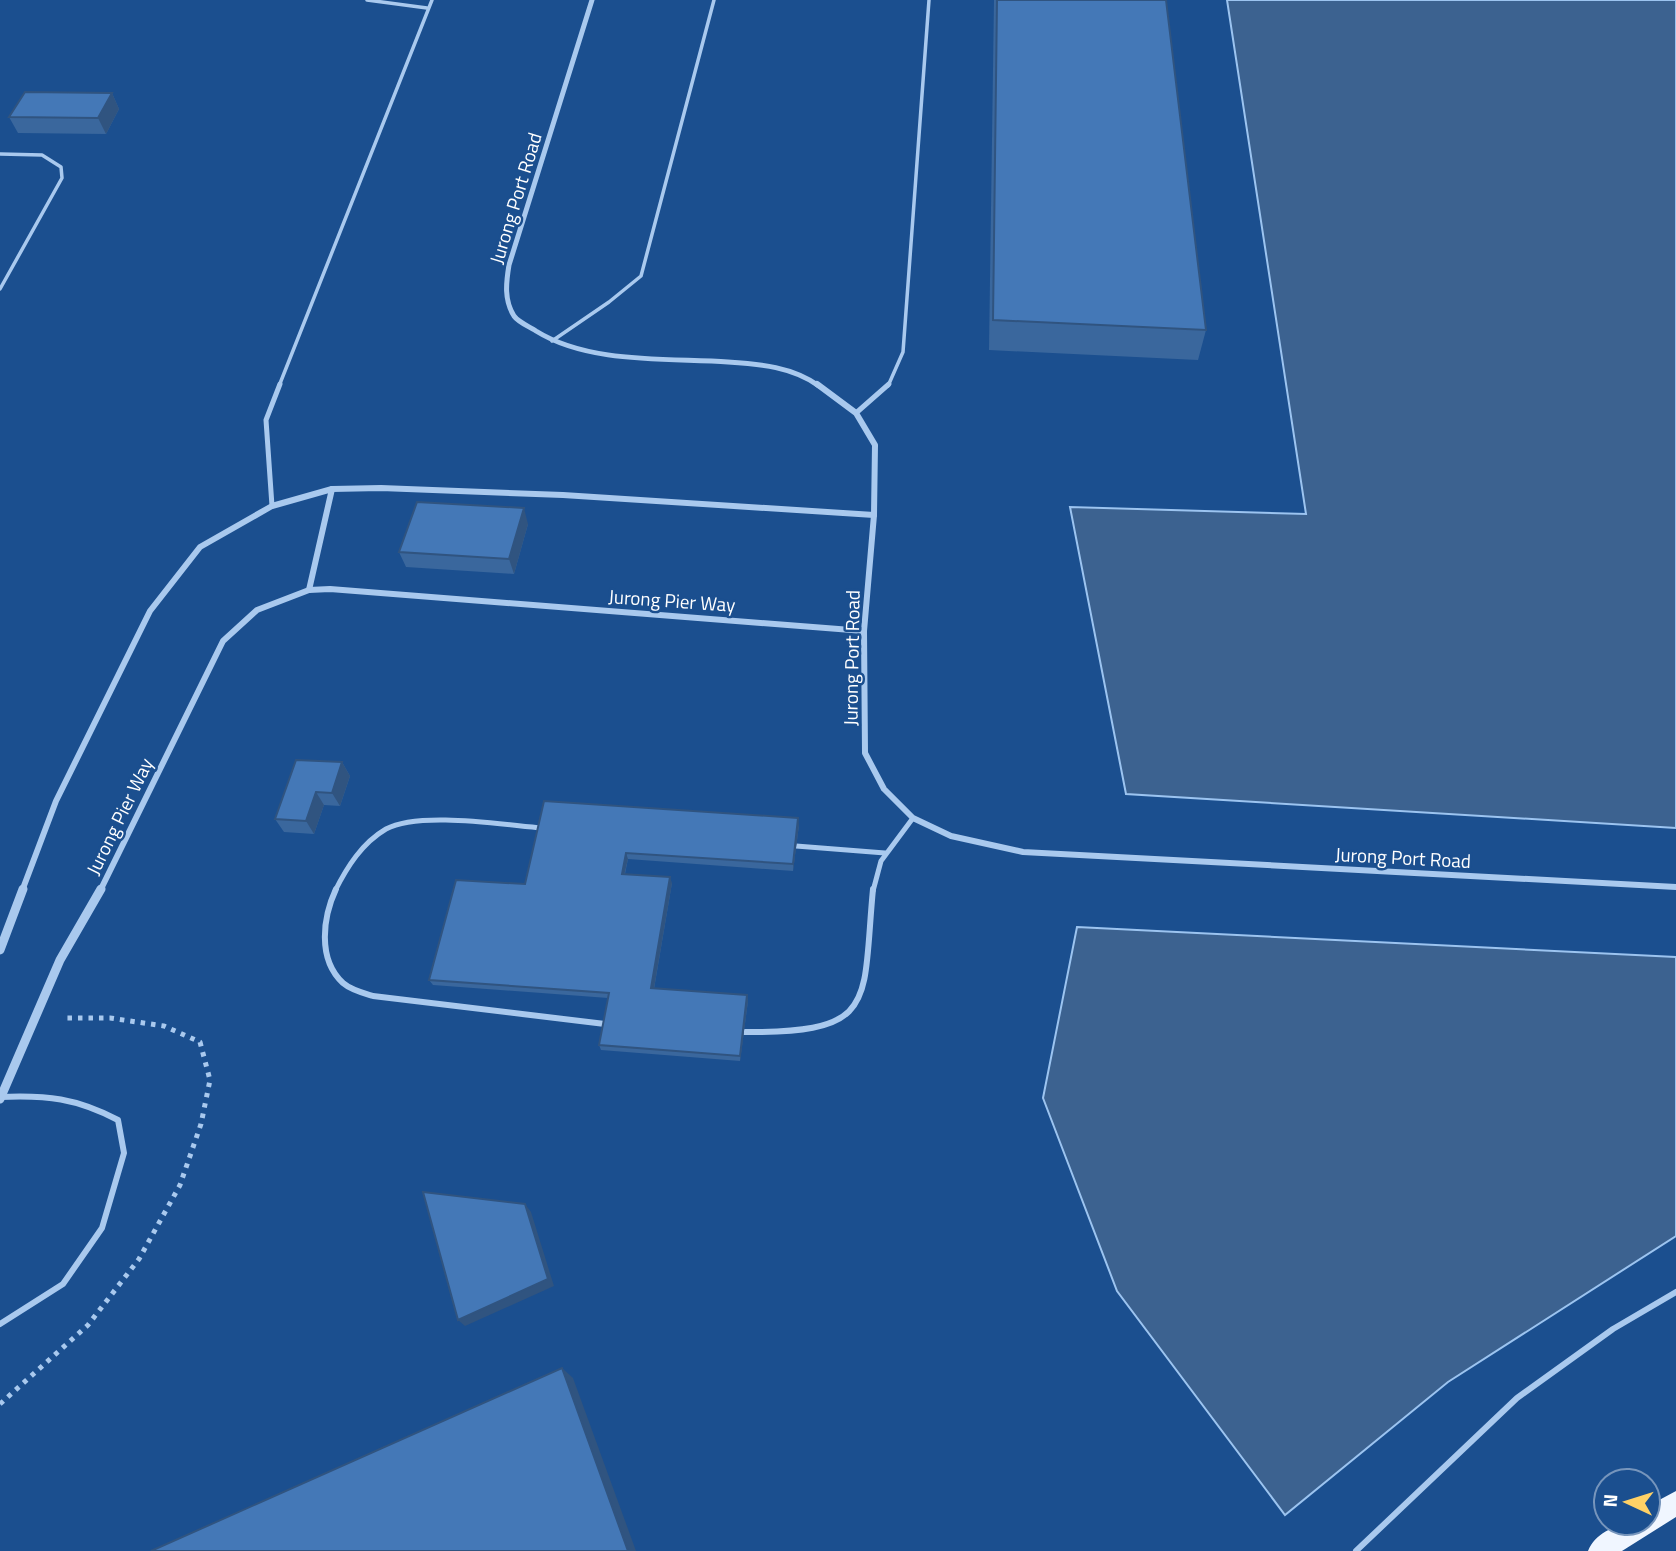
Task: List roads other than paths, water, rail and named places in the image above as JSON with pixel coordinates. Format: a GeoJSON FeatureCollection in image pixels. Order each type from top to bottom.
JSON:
{"type":"FeatureCollection","features":[{"type":"Feature","properties":{"kind":"main road"},"geometry":{"type":"LineString","coordinates":[[1600,1551],[1622,1537]]}},
{"type":"Feature","properties":{"kind":"street","name":"Jurong Port Road"},"geometry":{"type":"LineString","coordinates":[[592,0],[509,265],[505,292],[515,318],[552,341],[573,349],[601,354],[750,363],[782,368],[815,383],[856,413],[876,445],[874,515],[864,631],[865,753],[884,789],[913,818],[951,836],[1023,852],[1676,887]]}},
{"type":"Feature","properties":{"kind":"street"},"geometry":{"type":"LineString","coordinates":[[309,590],[332,489]]}},
{"type":"Feature","properties":{"kind":"street"},"geometry":{"type":"LineString","coordinates":[[0,950],[56,801],[150,611],[200,547],[272,506],[332,489],[563,495],[874,515]]}},
{"type":"Feature","properties":{"kind":"street","name":"Jurong Pier Way"},"geometry":{"type":"LineString","coordinates":[[0,1097],[60,960],[96,900],[223,642],[257,610],[309,590],[330,589],[864,631]]}},
{"type":"Feature","properties":{"kind":"lane"},"geometry":{"type":"LineString","coordinates":[[367,0],[427,8]]}},
{"type":"Feature","properties":{"kind":"lane"},"geometry":{"type":"LineString","coordinates":[[272,506],[266,419],[432,0]]}},
{"type":"Feature","properties":{"kind":"lane"},"geometry":{"type":"LineString","coordinates":[[552,341],[610,302],[640,276],[714,0]]}},
{"type":"Feature","properties":{"kind":"lane"},"geometry":{"type":"LineString","coordinates":[[856,413],[887,388],[903,352],[929,0]]}},
{"type":"Feature","properties":{"kind":"lane"},"geometry":{"type":"LineString","coordinates":[[0,154],[42,155],[61,167],[62,178],[0,289]]}},
{"type":"Feature","properties":{"kind":"lane"},"geometry":{"type":"LineString","coordinates":[[744,1032],[789,1033],[820,1027],[855,1006],[865,983],[875,876],[885,853],[913,818]]}},
{"type":"Feature","properties":{"kind":"lane"},"geometry":{"type":"LineString","coordinates":[[542,828],[415,821],[389,827],[355,855],[331,898],[326,944],[331,964],[340,980],[355,991],[373,996],[605,1024]]}},
{"type":"Feature","properties":{"kind":"lane"},"geometry":{"type":"LineString","coordinates":[[796,846],[885,853]]}},
{"type":"Feature","properties":{"kind":"lane","name":"Jurong Pier Way"},"geometry":{"type":"LineString","coordinates":[[0,1097],[51,1094],[90,1105],[118,1120],[124,1153],[102,1228],[63,1284],[0,1324]]}},
{"type":"Feature","properties":{"kind":"lane"},"geometry":{"type":"LineString","coordinates":[[1356,1551],[1517,1398],[1613,1329],[1676,1292]]}},
{"type":"Feature","properties":{"kind":"water"},"geometry":{"type":"Polygon","coordinates":[[[1227,0],[1676,0],[1676,828],[1126,794],[1070,507],[1306,514],[1227,0]]]}},
{"type":"Feature","properties":{"kind":"water"},"geometry":{"type":"Polygon","coordinates":[[[1077,927],[1676,957],[1676,1236],[1448,1382],[1285,1515],[1117,1291],[1043,1098],[1077,927]]]}}]}
